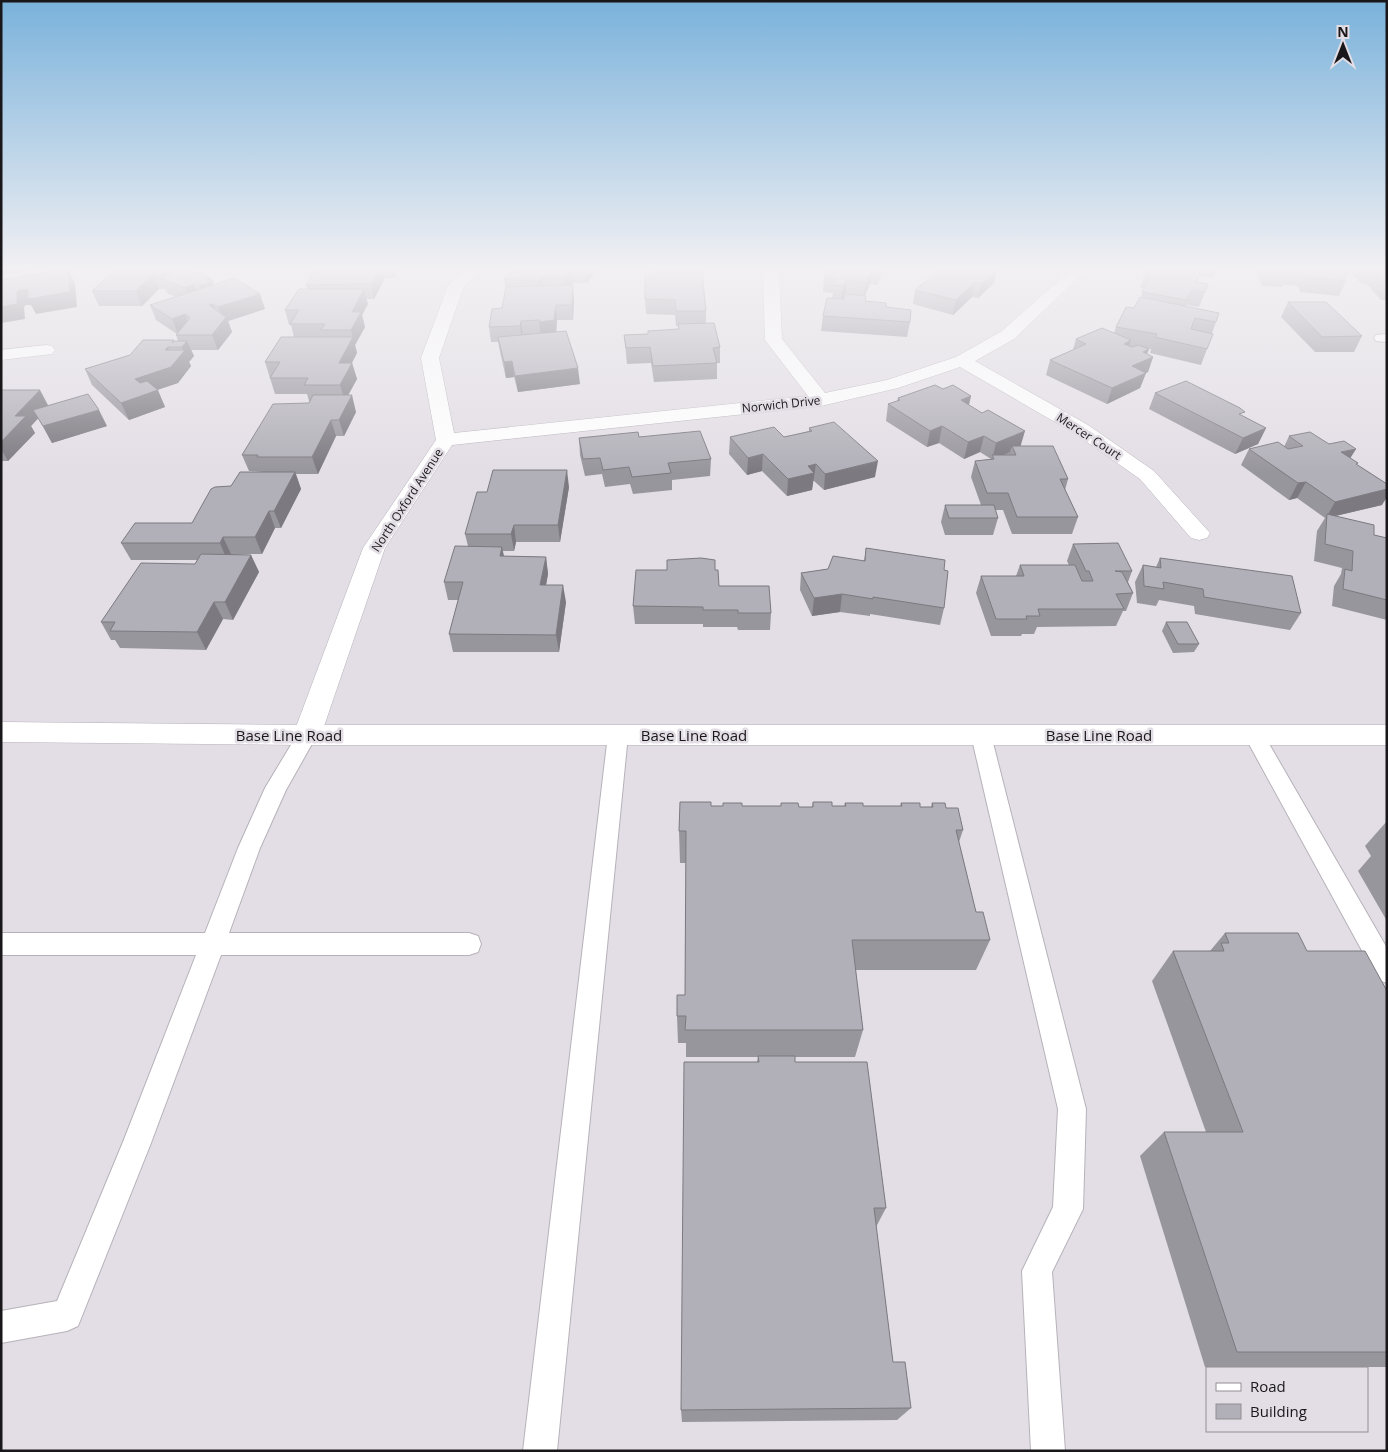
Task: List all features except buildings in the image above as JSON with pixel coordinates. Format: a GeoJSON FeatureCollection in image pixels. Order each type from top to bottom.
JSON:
{"type":"FeatureCollection","features":[{"type":"Feature","properties":{"kind":"street","name":"North Oxford Avenue"},"geometry":{"type":"LineString","coordinates":[[307,735],[374,548],[446,440],[430,358],[438,337]]}},
{"type":"Feature","properties":{"kind":"street"},"geometry":{"type":"LineString","coordinates":[[774,337],[774,340],[820,400]]}},
{"type":"Feature","properties":{"kind":"street","name":"Norwich Drive"},"geometry":{"type":"LineString","coordinates":[[446,440],[820,400],[892,384],[962,361],[1005,337]]}},
{"type":"Feature","properties":{"kind":"street"},"geometry":{"type":"LineString","coordinates":[[1,355],[46,350]]}},
{"type":"Feature","properties":{"kind":"street","name":"Mercer Court"},"geometry":{"type":"LineString","coordinates":[[962,361],[1081,429],[1147,475],[1199,533]]}},
{"type":"Feature","properties":{"kind":"street","name":"Base Line Road"},"geometry":{"type":"LineString","coordinates":[[1,732],[307,735],[1387,735]]}},
{"type":"Feature","properties":{"kind":"lane"},"geometry":{"type":"LineString","coordinates":[[1,1326],[67,1315],[137,1143],[249,848],[276,788],[307,735]]}},
{"type":"Feature","properties":{"kind":"lane"},"geometry":{"type":"LineString","coordinates":[[540,1451],[618,735]]}},
{"type":"Feature","properties":{"kind":"lane"},"geometry":{"type":"LineString","coordinates":[[981,735],[1072,1109],[1068,1209],[1037,1271],[1048,1451]]}},
{"type":"Feature","properties":{"kind":"lane"},"geometry":{"type":"LineString","coordinates":[[1254,735],[1387,972]]}},
{"type":"Feature","properties":{"kind":"lane"},"geometry":{"type":"LineString","coordinates":[[1,944],[469,944]]}}]}
